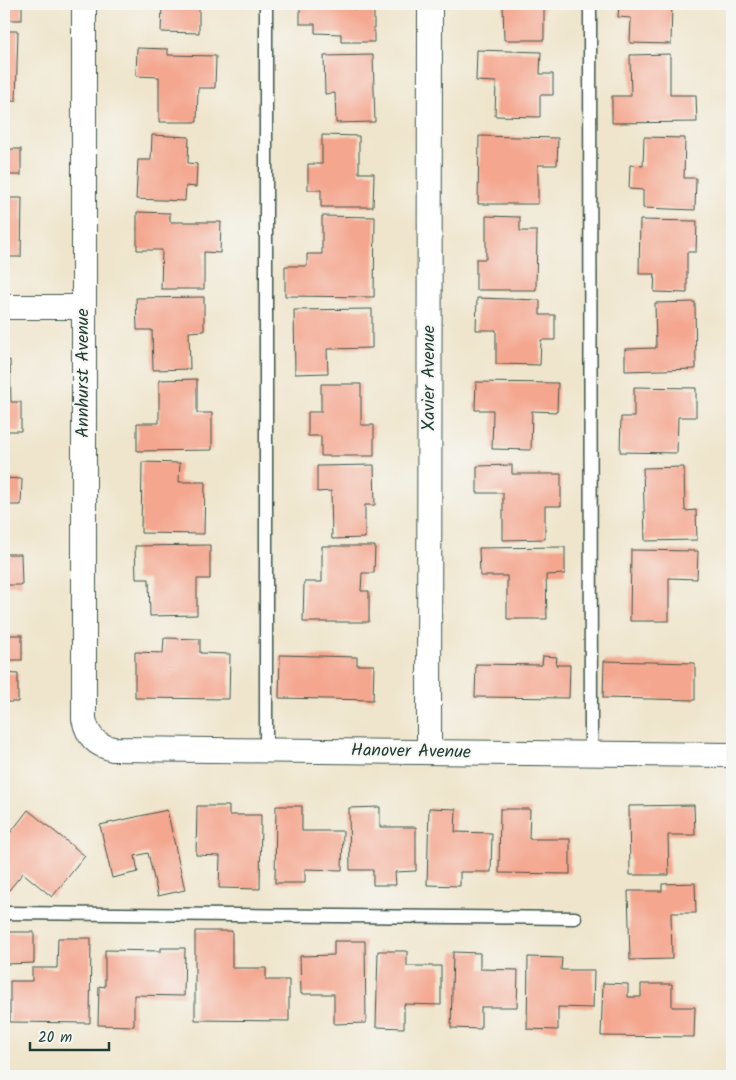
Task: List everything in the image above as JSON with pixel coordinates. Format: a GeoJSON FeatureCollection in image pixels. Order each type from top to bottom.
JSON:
{"type":"FeatureCollection","features":[{"type":"Feature","properties":{"kind":"street","name":"Annhurst Avenue"},"geometry":{"type":"LineString","coordinates":[[84,4],[84,719],[86,730],[92,740]]}},
{"type":"Feature","properties":{"kind":"street","name":"Xavier Avenue"},"geometry":{"type":"LineString","coordinates":[[428,752],[430,4]]}},
{"type":"Feature","properties":{"kind":"street"},"geometry":{"type":"LineString","coordinates":[[4,307],[83,307]]}},
{"type":"Feature","properties":{"kind":"street","name":"Hanover Avenue"},"geometry":{"type":"LineString","coordinates":[[92,740],[103,747],[113,749],[732,754]]}},
{"type":"Feature","properties":{"kind":"lane"},"geometry":{"type":"LineString","coordinates":[[266,4],[266,750]]}},
{"type":"Feature","properties":{"kind":"lane"},"geometry":{"type":"LineString","coordinates":[[590,4],[591,753]]}},
{"type":"Feature","properties":{"kind":"lane"},"geometry":{"type":"LineString","coordinates":[[4,913],[575,918]]}},
{"type":"Feature","properties":{"kind":"building"},"geometry":{"type":"Polygon","coordinates":[[[4,4],[22,4],[22,20],[4,20],[4,4]]]}},
{"type":"Feature","properties":{"kind":"building"},"geometry":{"type":"Polygon","coordinates":[[[162,4],[199,4],[199,33],[161,32],[162,4]]]}},
{"type":"Feature","properties":{"kind":"building"},"geometry":{"type":"Polygon","coordinates":[[[300,4],[353,4],[353,9],[374,9],[374,42],[341,42],[341,34],[315,33],[315,24],[300,24],[300,4]]]}},
{"type":"Feature","properties":{"kind":"building"},"geometry":{"type":"Polygon","coordinates":[[[503,4],[544,4],[544,40],[504,40],[503,4]]]}},
{"type":"Feature","properties":{"kind":"building"},"geometry":{"type":"Polygon","coordinates":[[[619,4],[672,4],[671,44],[630,43],[631,18],[618,17],[619,4]]]}},
{"type":"Feature","properties":{"kind":"building"},"geometry":{"type":"Polygon","coordinates":[[[4,31],[18,31],[16,101],[4,101],[4,31]]]}},
{"type":"Feature","properties":{"kind":"building"},"geometry":{"type":"Polygon","coordinates":[[[137,48],[168,49],[168,55],[216,56],[215,88],[198,88],[197,122],[159,122],[159,77],[136,76],[137,48]]]}},
{"type":"Feature","properties":{"kind":"building"},"geometry":{"type":"Polygon","coordinates":[[[477,50],[541,52],[540,74],[553,74],[553,95],[540,95],[540,117],[495,116],[496,82],[476,81],[477,50]]]}},
{"type":"Feature","properties":{"kind":"building"},"geometry":{"type":"Polygon","coordinates":[[[670,54],[670,95],[696,95],[697,122],[612,123],[612,96],[631,96],[630,55],[670,54]]]}},
{"type":"Feature","properties":{"kind":"building"},"geometry":{"type":"Polygon","coordinates":[[[373,55],[375,122],[336,123],[335,93],[325,94],[324,56],[373,55]]]}},
{"type":"Feature","properties":{"kind":"building"},"geometry":{"type":"Polygon","coordinates":[[[152,135],[189,137],[188,163],[197,164],[196,187],[186,186],[185,201],[136,199],[138,160],[151,160],[152,135]]]}},
{"type":"Feature","properties":{"kind":"building"},"geometry":{"type":"Polygon","coordinates":[[[322,135],[359,136],[359,173],[374,173],[373,207],[321,207],[321,190],[308,190],[308,164],[322,164],[322,135]]]}},
{"type":"Feature","properties":{"kind":"building"},"geometry":{"type":"Polygon","coordinates":[[[479,136],[558,138],[557,165],[538,165],[538,204],[478,204],[479,136]]]}},
{"type":"Feature","properties":{"kind":"building"},"geometry":{"type":"Polygon","coordinates":[[[644,137],[685,138],[684,178],[696,178],[695,210],[643,208],[643,190],[629,189],[630,165],[643,166],[644,137]]]}},
{"type":"Feature","properties":{"kind":"building"},"geometry":{"type":"Polygon","coordinates":[[[4,149],[21,149],[21,175],[4,175],[4,149]]]}},
{"type":"Feature","properties":{"kind":"building"},"geometry":{"type":"Polygon","coordinates":[[[4,198],[22,198],[21,257],[4,257],[4,198]]]}},
{"type":"Feature","properties":{"kind":"building"},"geometry":{"type":"Polygon","coordinates":[[[137,212],[170,213],[170,222],[221,222],[220,253],[204,252],[204,289],[161,289],[162,250],[137,250],[137,212]]]}},
{"type":"Feature","properties":{"kind":"building"},"geometry":{"type":"Polygon","coordinates":[[[322,216],[375,217],[374,297],[285,296],[285,266],[307,266],[307,254],[322,254],[322,216]]]}},
{"type":"Feature","properties":{"kind":"building"},"geometry":{"type":"Polygon","coordinates":[[[486,216],[520,217],[520,231],[537,231],[536,290],[476,290],[476,259],[486,259],[486,216]]]}},
{"type":"Feature","properties":{"kind":"building"},"geometry":{"type":"Polygon","coordinates":[[[640,220],[697,221],[696,252],[687,252],[687,293],[654,292],[655,274],[639,274],[640,220]]]}},
{"type":"Feature","properties":{"kind":"building"},"geometry":{"type":"Polygon","coordinates":[[[204,297],[204,331],[189,332],[190,369],[153,370],[152,330],[137,330],[136,298],[204,297]]]}},
{"type":"Feature","properties":{"kind":"building"},"geometry":{"type":"Polygon","coordinates":[[[477,298],[540,300],[540,315],[555,315],[555,340],[541,340],[540,365],[496,364],[496,330],[476,330],[477,298]]]}},
{"type":"Feature","properties":{"kind":"building"},"geometry":{"type":"Polygon","coordinates":[[[695,302],[696,369],[625,371],[625,349],[656,348],[655,303],[695,302]]]}},
{"type":"Feature","properties":{"kind":"building"},"geometry":{"type":"Polygon","coordinates":[[[372,309],[372,348],[327,349],[328,373],[295,374],[294,310],[372,309]]]}},
{"type":"Feature","properties":{"kind":"building"},"geometry":{"type":"Polygon","coordinates":[[[10,360],[11,402],[21,402],[21,431],[4,431],[4,361],[10,360]]]}},
{"type":"Feature","properties":{"kind":"building"},"geometry":{"type":"Polygon","coordinates":[[[197,379],[197,413],[212,413],[212,450],[137,451],[137,423],[159,423],[159,380],[197,379]]]}},
{"type":"Feature","properties":{"kind":"building"},"geometry":{"type":"Polygon","coordinates":[[[476,382],[558,383],[557,412],[532,411],[531,450],[492,449],[493,410],[475,410],[476,382]]]}},
{"type":"Feature","properties":{"kind":"building"},"geometry":{"type":"Polygon","coordinates":[[[321,384],[361,384],[361,425],[374,425],[374,456],[321,456],[321,436],[308,436],[308,412],[321,412],[321,384]]]}},
{"type":"Feature","properties":{"kind":"building"},"geometry":{"type":"Polygon","coordinates":[[[634,387],[696,388],[696,417],[678,417],[677,453],[620,452],[621,417],[634,417],[634,387]]]}},
{"type":"Feature","properties":{"kind":"building"},"geometry":{"type":"Polygon","coordinates":[[[142,462],[180,463],[179,482],[205,482],[204,534],[141,533],[142,462]]]}},
{"type":"Feature","properties":{"kind":"building"},"geometry":{"type":"Polygon","coordinates":[[[374,465],[375,505],[365,505],[365,538],[332,539],[331,491],[317,492],[317,466],[374,465]]]}},
{"type":"Feature","properties":{"kind":"building"},"geometry":{"type":"Polygon","coordinates":[[[512,465],[512,474],[561,474],[561,506],[545,506],[545,539],[503,540],[503,493],[477,493],[477,466],[512,465]]]}},
{"type":"Feature","properties":{"kind":"building"},"geometry":{"type":"Polygon","coordinates":[[[684,467],[685,511],[696,510],[697,540],[645,541],[643,468],[684,467]]]}},
{"type":"Feature","properties":{"kind":"building"},"geometry":{"type":"Polygon","coordinates":[[[4,478],[22,479],[21,505],[4,505],[4,478]]]}},
{"type":"Feature","properties":{"kind":"building"},"geometry":{"type":"Polygon","coordinates":[[[210,545],[210,579],[197,579],[197,615],[150,616],[149,579],[136,579],[135,546],[210,545]]]}},
{"type":"Feature","properties":{"kind":"building"},"geometry":{"type":"Polygon","coordinates":[[[322,546],[375,546],[374,573],[362,573],[361,591],[369,591],[369,622],[303,622],[304,582],[322,582],[322,546]]]}},
{"type":"Feature","properties":{"kind":"building"},"geometry":{"type":"Polygon","coordinates":[[[565,547],[565,574],[546,575],[547,619],[507,619],[507,576],[480,576],[479,548],[565,547]]]}},
{"type":"Feature","properties":{"kind":"building"},"geometry":{"type":"Polygon","coordinates":[[[631,550],[698,551],[697,579],[669,578],[669,621],[630,621],[631,550]]]}},
{"type":"Feature","properties":{"kind":"building"},"geometry":{"type":"Polygon","coordinates":[[[4,554],[21,554],[22,585],[4,585],[4,554]]]}},
{"type":"Feature","properties":{"kind":"building"},"geometry":{"type":"Polygon","coordinates":[[[4,635],[22,635],[22,660],[4,660],[4,635]]]}},
{"type":"Feature","properties":{"kind":"building"},"geometry":{"type":"Polygon","coordinates":[[[164,638],[200,639],[200,653],[230,654],[229,699],[135,698],[135,652],[163,653],[164,638]]]}},
{"type":"Feature","properties":{"kind":"building"},"geometry":{"type":"Polygon","coordinates":[[[280,655],[357,657],[357,665],[374,665],[373,700],[279,698],[280,655]]]}},
{"type":"Feature","properties":{"kind":"building"},"geometry":{"type":"Polygon","coordinates":[[[543,656],[557,657],[556,665],[570,665],[569,698],[475,697],[476,664],[542,665],[543,656]]]}},
{"type":"Feature","properties":{"kind":"building"},"geometry":{"type":"Polygon","coordinates":[[[604,661],[695,663],[695,700],[603,698],[604,661]]]}},
{"type":"Feature","properties":{"kind":"building"},"geometry":{"type":"Polygon","coordinates":[[[4,673],[18,674],[18,702],[4,702],[4,673]]]}},
{"type":"Feature","properties":{"kind":"building"},"geometry":{"type":"Polygon","coordinates":[[[694,805],[695,835],[668,835],[669,875],[630,875],[629,806],[694,805]]]}},
{"type":"Feature","properties":{"kind":"building"},"geometry":{"type":"Polygon","coordinates":[[[197,806],[229,806],[229,815],[261,815],[260,889],[219,888],[220,856],[196,855],[197,806]]]}},
{"type":"Feature","properties":{"kind":"building"},"geometry":{"type":"Polygon","coordinates":[[[276,806],[302,806],[302,831],[343,831],[342,870],[305,869],[305,883],[275,883],[276,806]]]}},
{"type":"Feature","properties":{"kind":"building"},"geometry":{"type":"Polygon","coordinates":[[[380,807],[380,827],[416,827],[416,871],[395,872],[396,885],[373,885],[373,870],[350,870],[349,808],[380,807]]]}},
{"type":"Feature","properties":{"kind":"building"},"geometry":{"type":"Polygon","coordinates":[[[429,808],[456,809],[455,832],[492,833],[491,872],[460,872],[460,886],[427,885],[429,808]]]}},
{"type":"Feature","properties":{"kind":"building"},"geometry":{"type":"Polygon","coordinates":[[[500,809],[530,809],[529,839],[570,839],[570,874],[499,873],[500,809]]]}},
{"type":"Feature","properties":{"kind":"building"},"geometry":{"type":"Polygon","coordinates":[[[28,810],[85,856],[52,897],[23,873],[5,895],[4,893],[4,841],[28,810]]]}},
{"type":"Feature","properties":{"kind":"building"},"geometry":{"type":"Polygon","coordinates":[[[167,810],[185,890],[158,896],[148,853],[135,856],[138,872],[112,878],[100,825],[167,810]]]}},
{"type":"Feature","properties":{"kind":"building"},"geometry":{"type":"Polygon","coordinates":[[[695,883],[696,913],[671,913],[672,959],[630,960],[628,891],[662,891],[662,884],[695,883]]]}},
{"type":"Feature","properties":{"kind":"building"},"geometry":{"type":"Polygon","coordinates":[[[195,931],[232,931],[232,968],[266,968],[266,980],[289,980],[289,1021],[195,1020],[195,931]]]}},
{"type":"Feature","properties":{"kind":"building"},"geometry":{"type":"Polygon","coordinates":[[[6,932],[34,932],[34,963],[6,964],[6,932]]]}},
{"type":"Feature","properties":{"kind":"building"},"geometry":{"type":"Polygon","coordinates":[[[58,938],[91,938],[90,1023],[10,1022],[10,981],[32,981],[32,968],[57,968],[58,938]]]}},
{"type":"Feature","properties":{"kind":"building"},"geometry":{"type":"Polygon","coordinates":[[[334,941],[365,941],[366,1023],[334,1024],[334,994],[301,994],[300,956],[334,955],[334,941]]]}},
{"type":"Feature","properties":{"kind":"building"},"geometry":{"type":"Polygon","coordinates":[[[161,948],[185,948],[184,996],[134,995],[134,1026],[98,1025],[99,986],[105,987],[105,950],[161,951],[161,948]]]}},
{"type":"Feature","properties":{"kind":"building"},"geometry":{"type":"Polygon","coordinates":[[[378,951],[407,951],[407,966],[441,966],[441,1005],[404,1004],[404,1028],[376,1027],[378,951]]]}},
{"type":"Feature","properties":{"kind":"building"},"geometry":{"type":"Polygon","coordinates":[[[453,952],[480,953],[480,969],[518,970],[517,1007],[481,1007],[481,1029],[451,1028],[453,952]]]}},
{"type":"Feature","properties":{"kind":"building"},"geometry":{"type":"Polygon","coordinates":[[[528,957],[562,958],[561,970],[594,970],[593,1008],[558,1007],[558,1030],[527,1029],[528,957]]]}},
{"type":"Feature","properties":{"kind":"building"},"geometry":{"type":"Polygon","coordinates":[[[603,983],[628,984],[628,997],[641,997],[641,984],[672,984],[672,1007],[695,1007],[694,1037],[601,1036],[603,983]]]}}]}
